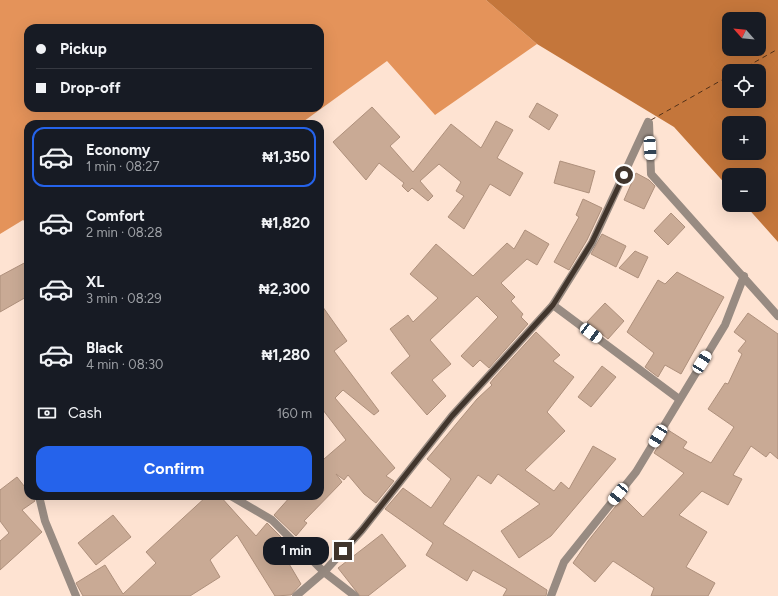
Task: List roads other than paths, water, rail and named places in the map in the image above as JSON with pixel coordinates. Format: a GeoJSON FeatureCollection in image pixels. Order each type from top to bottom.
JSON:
{"type":"FeatureCollection","features":[{"type":"Feature","properties":{"kind":"street"},"geometry":{"type":"LineString","coordinates":[[296,596],[324,572],[362,530],[452,416],[553,305],[592,242],[648,122],[651,174],[744,276],[778,316]]}},
{"type":"Feature","properties":{"kind":"street"},"geometry":{"type":"LineString","coordinates":[[551,596],[564,562],[636,472],[725,325],[744,276]]}},
{"type":"Feature","properties":{"kind":"street"},"geometry":{"type":"LineString","coordinates":[[553,305],[679,399]]}},
{"type":"Feature","properties":{"kind":"street"},"geometry":{"type":"LineString","coordinates":[[40,500],[45,521],[76,596]]}},
{"type":"Feature","properties":{"kind":"street"},"geometry":{"type":"LineString","coordinates":[[238,500],[272,520],[324,572],[354,596]]}}]}
